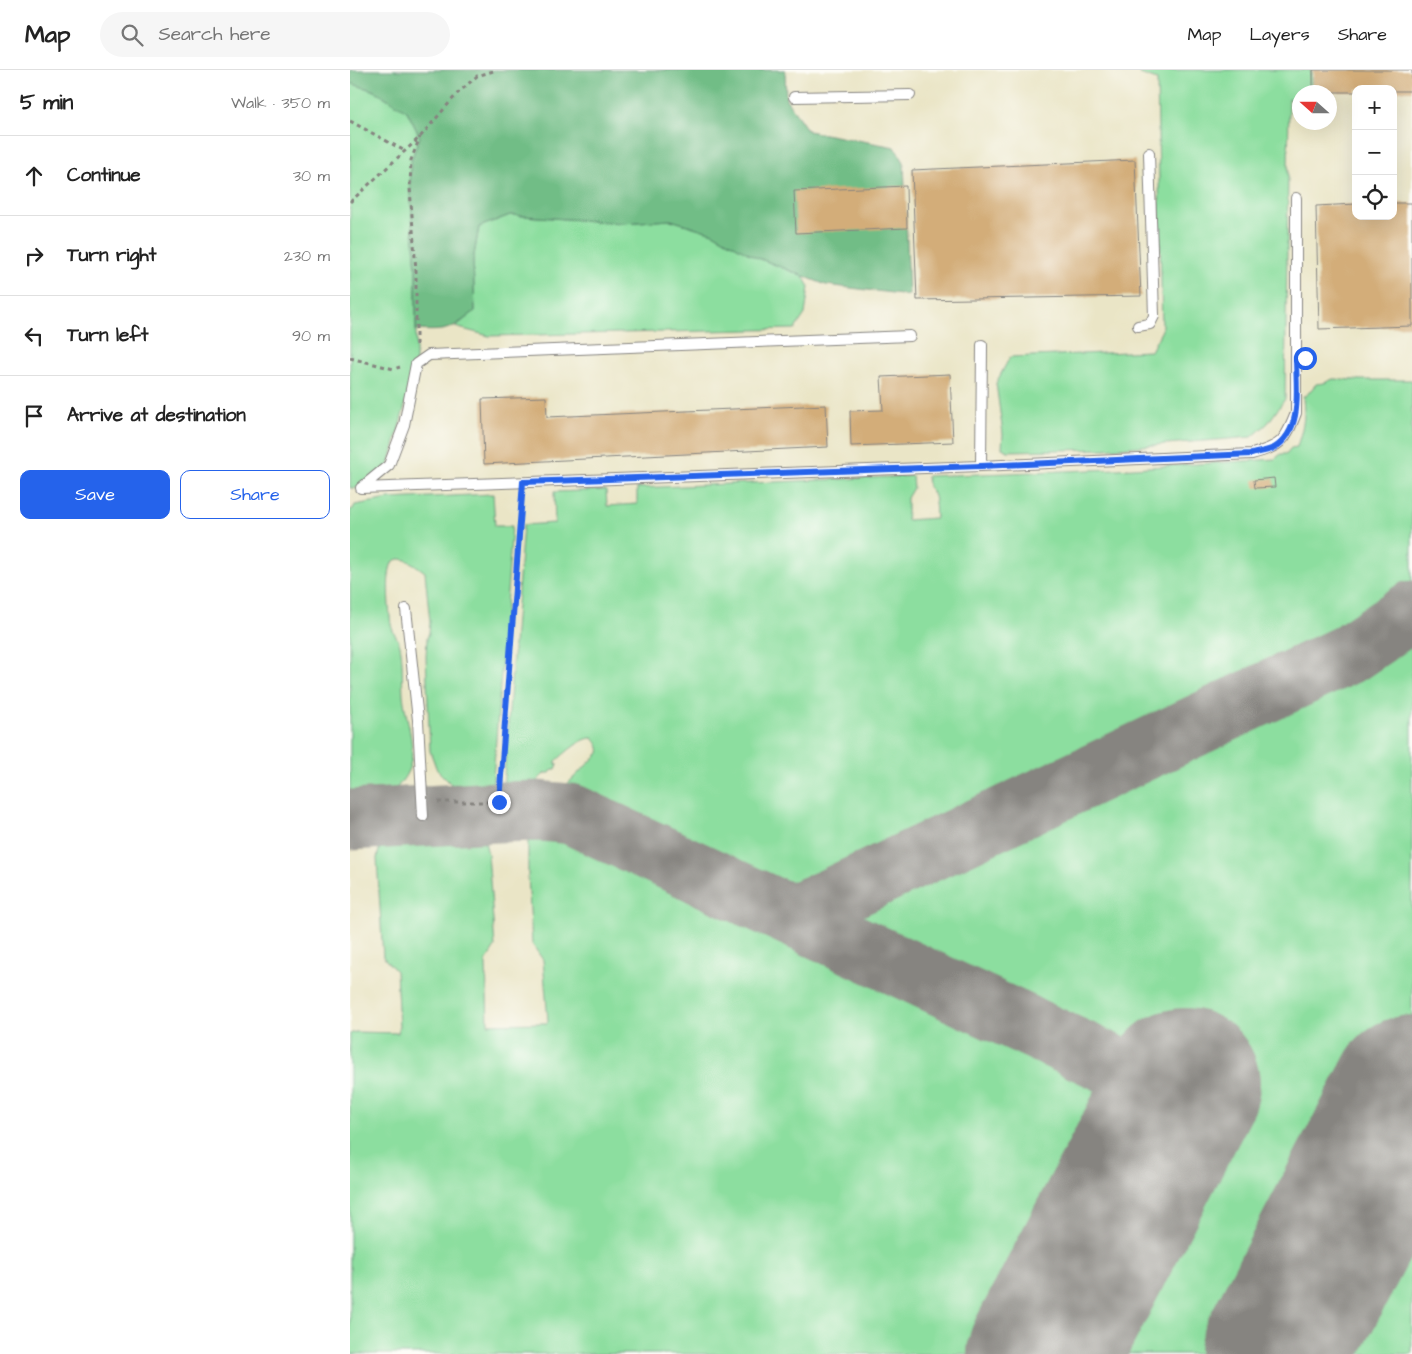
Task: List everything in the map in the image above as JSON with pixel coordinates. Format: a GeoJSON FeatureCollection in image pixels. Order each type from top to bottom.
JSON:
{"type":"FeatureCollection","features":[{"type":"Feature","properties":{"kind":"lane"},"geometry":{"type":"LineString","coordinates":[[794,97],[910,95]]}},
{"type":"Feature","properties":{"kind":"lane"},"geometry":{"type":"LineString","coordinates":[[1138,326],[1150,324],[1154,316],[1149,153]]}},
{"type":"Feature","properties":{"kind":"lane"},"geometry":{"type":"LineString","coordinates":[[910,336],[429,355],[416,364],[404,426],[389,465],[361,488],[981,466],[1252,454],[1274,448],[1288,435],[1296,414],[1300,358],[1296,198]]}},
{"type":"Feature","properties":{"kind":"lane"},"geometry":{"type":"LineString","coordinates":[[981,466],[982,346]]}},
{"type":"Feature","properties":{"kind":"lane"},"geometry":{"type":"LineString","coordinates":[[406,608],[418,720],[423,816]]}},
{"type":"Feature","properties":{"kind":"path"},"geometry":{"type":"LineString","coordinates":[[350,202],[420,137],[457,94],[477,76],[497,70]]}},
{"type":"Feature","properties":{"kind":"path"},"geometry":{"type":"LineString","coordinates":[[350,121],[405,151]]}},
{"type":"Feature","properties":{"kind":"path"},"geometry":{"type":"LineString","coordinates":[[350,358],[394,369],[416,364],[416,271],[410,188],[411,160],[420,137]]}},
{"type":"Feature","properties":{"kind":"path"},"geometry":{"type":"LineString","coordinates":[[498,812],[523,482]]}},
{"type":"Feature","properties":{"kind":"path"},"geometry":{"type":"LineString","coordinates":[[422,802],[499,802]]}},
{"type":"Feature","properties":{"kind":"green space"},"geometry":{"type":"Polygon","coordinates":[[[350,70],[785,70],[786,99],[808,131],[895,147],[904,162],[909,295],[826,285],[753,256],[713,233],[671,220],[622,223],[510,215],[479,227],[473,261],[475,311],[454,326],[442,330],[416,330],[416,271],[410,188],[411,160],[420,137],[407,111],[375,91],[350,83],[350,70]]]}},
{"type":"Feature","properties":{"kind":"green space"},"geometry":{"type":"Polygon","coordinates":[[[1137,70],[1311,70],[1311,85],[1292,85],[1292,99],[1289,99],[1285,399],[1268,423],[1252,437],[1105,449],[1008,451],[1002,448],[1003,434],[996,383],[1010,357],[1151,351],[1162,330],[1157,80],[1140,74],[1137,70]]]}},
{"type":"Feature","properties":{"kind":"green space"},"geometry":{"type":"Polygon","coordinates":[[[350,83],[375,91],[407,111],[420,137],[411,160],[410,188],[416,271],[416,364],[389,465],[361,488],[350,488],[350,83]]]}},
{"type":"Feature","properties":{"kind":"green space"},"geometry":{"type":"Polygon","coordinates":[[[510,215],[622,223],[671,220],[713,233],[753,256],[803,276],[809,287],[805,314],[795,329],[489,336],[455,327],[475,311],[473,261],[479,227],[510,215]]]}},
{"type":"Feature","properties":{"kind":"green space"},"geometry":{"type":"Polygon","coordinates":[[[1333,379],[1412,380],[1412,1354],[1122,1354],[1234,1141],[1234,1135],[1244,1116],[1243,1111],[558,796],[558,793],[599,753],[599,747],[593,738],[584,740],[568,750],[556,761],[556,764],[558,764],[556,769],[553,769],[550,773],[545,773],[522,796],[505,798],[506,793],[503,792],[523,525],[555,523],[554,492],[606,490],[607,506],[637,504],[637,488],[912,476],[913,488],[907,498],[907,520],[936,518],[934,497],[928,487],[927,476],[1118,469],[1275,459],[1281,454],[1286,454],[1291,448],[1297,447],[1303,422],[1303,396],[1306,396],[1316,384],[1333,379]]]}},
{"type":"Feature","properties":{"kind":"green space"},"geometry":{"type":"Polygon","coordinates":[[[493,494],[495,526],[512,526],[492,792],[488,792],[480,800],[470,800],[437,770],[430,751],[426,657],[430,622],[425,572],[406,560],[398,559],[391,565],[389,572],[390,618],[401,650],[403,695],[411,738],[411,760],[406,775],[401,782],[378,805],[374,807],[350,808],[350,510],[355,505],[389,499],[493,494]]]}},
{"type":"Feature","properties":{"kind":"green space"},"geometry":{"type":"Polygon","coordinates":[[[539,820],[568,823],[732,904],[962,1011],[1014,1032],[1109,1078],[1036,1230],[970,1354],[350,1354],[350,1034],[355,1032],[398,1033],[399,1027],[396,971],[383,957],[377,858],[381,842],[388,829],[394,827],[472,825],[484,838],[488,854],[495,947],[486,961],[488,1024],[547,1023],[543,960],[532,944],[528,876],[528,836],[539,824],[539,820]]]}},
{"type":"Feature","properties":{"kind":"building"},"geometry":{"type":"Polygon","coordinates":[[[1313,70],[1412,70],[1412,91],[1397,91],[1397,85],[1352,85],[1352,92],[1337,92],[1337,85],[1313,85],[1313,70]]]}},
{"type":"Feature","properties":{"kind":"building"},"geometry":{"type":"Polygon","coordinates":[[[1135,160],[1141,296],[917,300],[912,170],[1135,160]]]}},
{"type":"Feature","properties":{"kind":"building"},"geometry":{"type":"Polygon","coordinates":[[[906,186],[907,228],[796,233],[794,191],[906,186]]]}},
{"type":"Feature","properties":{"kind":"building"},"geometry":{"type":"Polygon","coordinates":[[[1397,203],[1412,203],[1412,326],[1319,329],[1316,206],[1352,204],[1352,220],[1397,220],[1397,203]]]}},
{"type":"Feature","properties":{"kind":"building"},"geometry":{"type":"Polygon","coordinates":[[[950,374],[953,442],[851,446],[850,411],[883,410],[881,377],[950,374]]]}},
{"type":"Feature","properties":{"kind":"building"},"geometry":{"type":"Polygon","coordinates":[[[546,397],[547,417],[826,405],[828,447],[484,464],[482,399],[546,397]]]}},
{"type":"Feature","properties":{"kind":"building"},"geometry":{"type":"Polygon","coordinates":[[[1274,478],[1275,487],[1255,488],[1254,480],[1274,478]]]}},
{"type":"Feature","properties":{"kind":"taxiway"},"geometry":{"type":"LineString","coordinates":[[776,908],[796,911],[827,900],[1350,653],[1412,611]]}},
{"type":"Feature","properties":{"kind":"taxiway"},"geometry":{"type":"LineString","coordinates":[[350,820],[498,812],[539,811],[571,814],[1151,1083],[1161,1092],[1165,1103],[1161,1127]]}},
{"type":"Feature","properties":{"kind":"runway"},"geometry":{"type":"LineString","coordinates":[[1043,1354],[1184,1084]]}},
{"type":"Feature","properties":{"kind":"runway"},"geometry":{"type":"LineString","coordinates":[[1275,1354],[1412,1091]]}},
{"type":"Feature","properties":{"kind":"route"},"geometry":{"type":"LineString","coordinates":[[499,802],[523,482],[981,466],[1252,454],[1274,448],[1288,435],[1296,414],[1296,358],[1305,358]]}}]}
